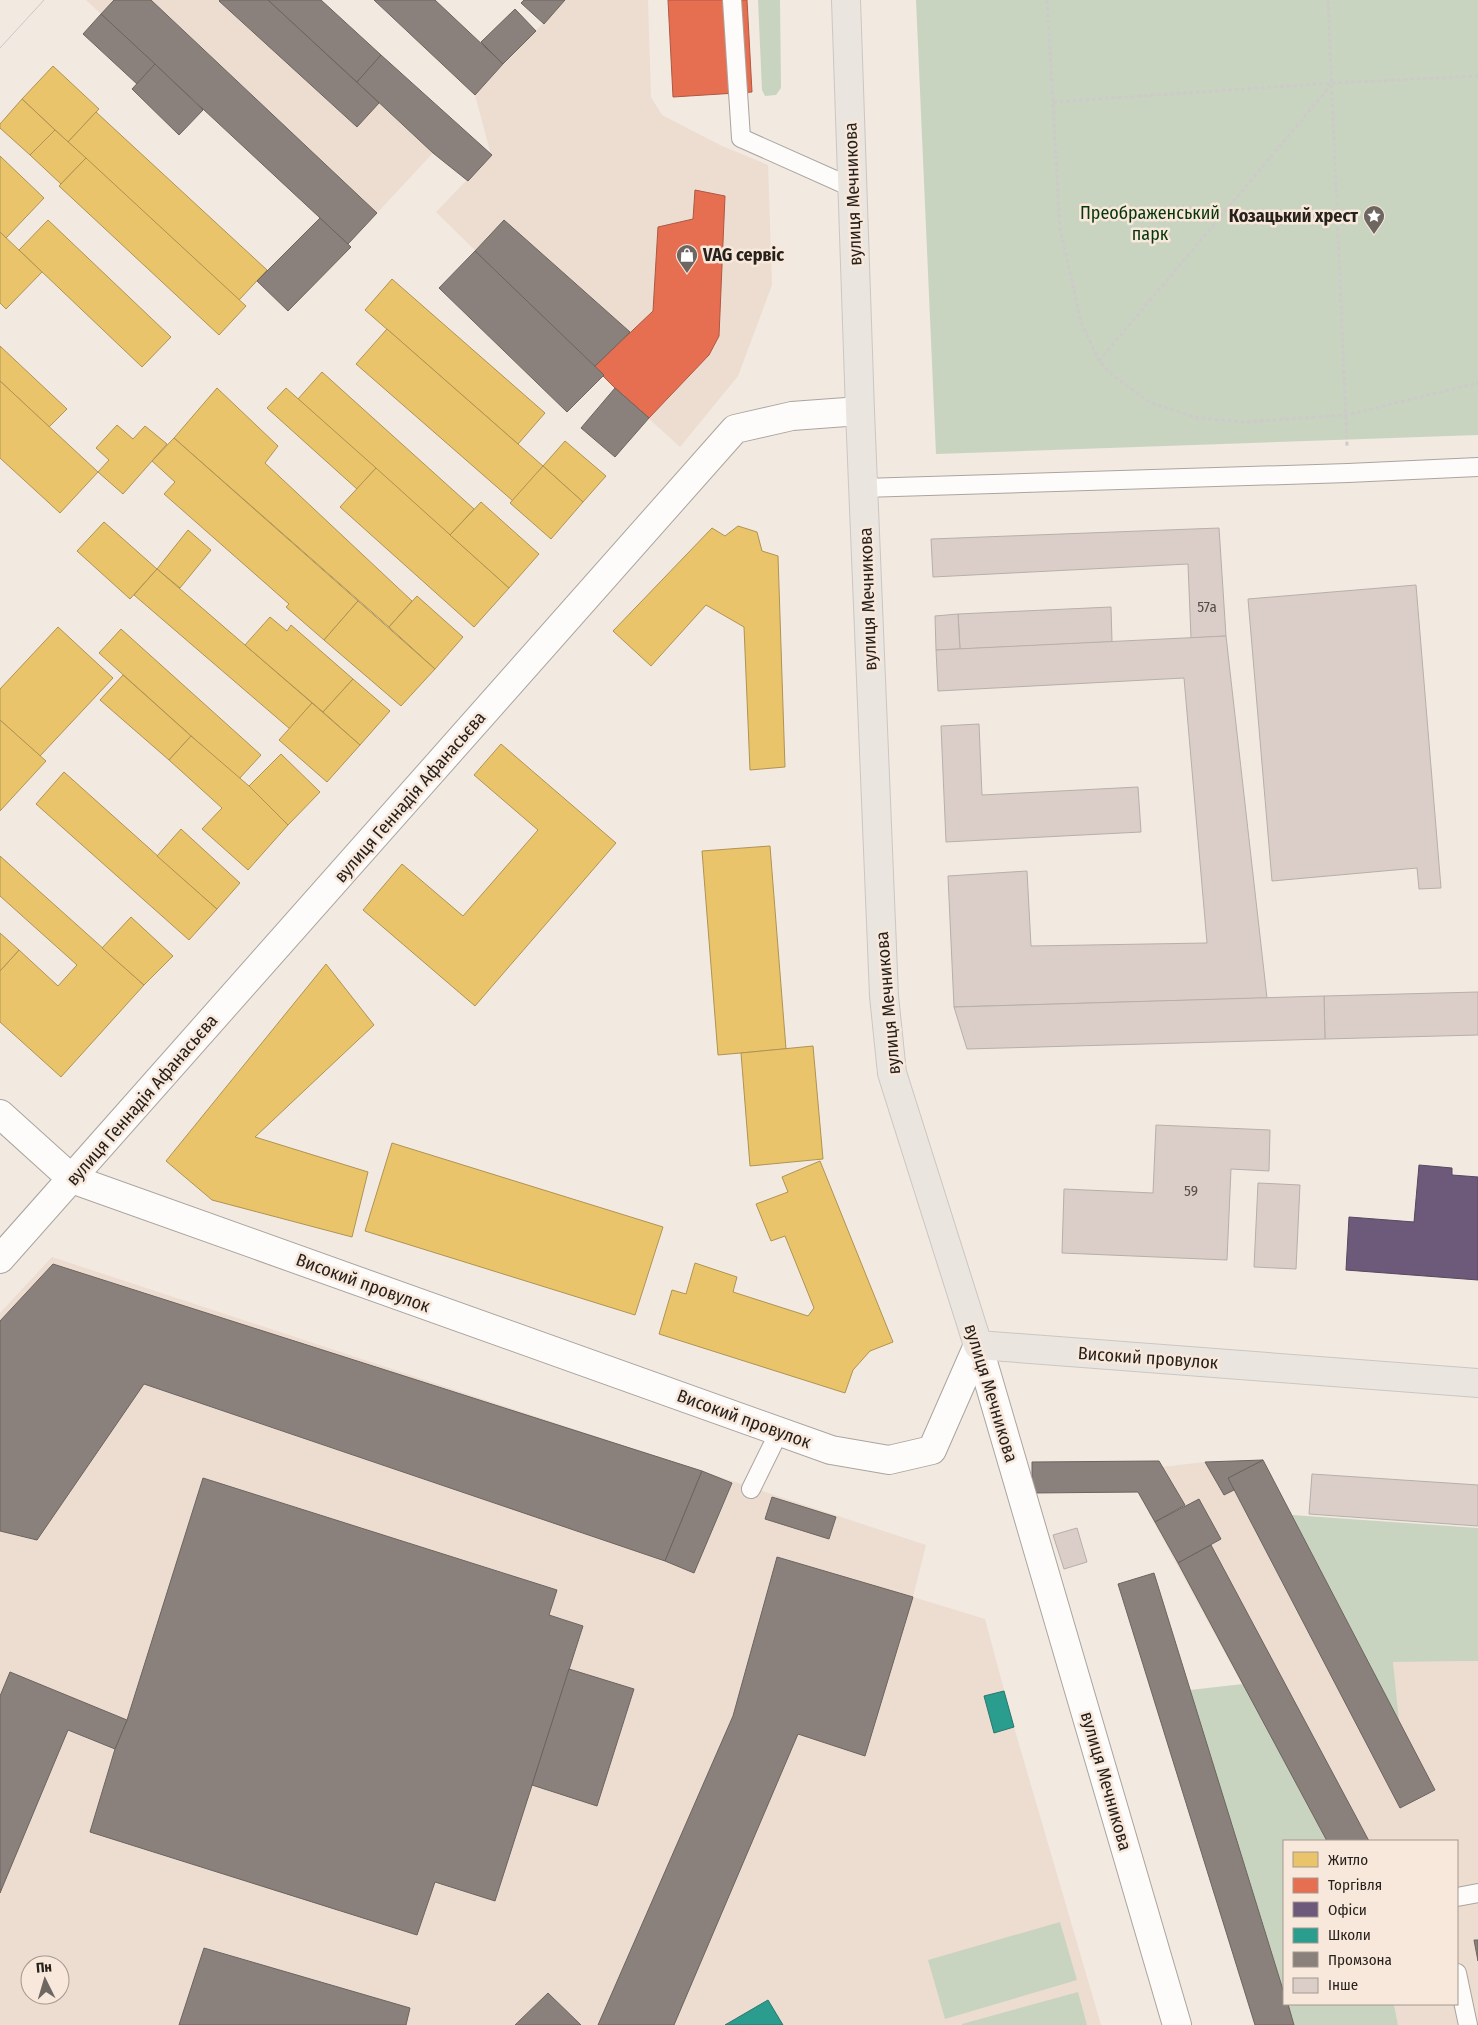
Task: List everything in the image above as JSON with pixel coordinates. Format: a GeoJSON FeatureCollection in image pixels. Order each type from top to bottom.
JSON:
{"type":"FeatureCollection","features":[{"type":"Feature","properties":{"kind":"main road","name":"вулиця Мечникова"},"geometry":{"type":"LineString","coordinates":[[846,0],[883,986],[892,1073],[978,1345]]}},
{"type":"Feature","properties":{"kind":"main road","name":"Високий провулок"},"geometry":{"type":"LineString","coordinates":[[978,1345],[1477,1383]]}},
{"type":"Feature","properties":{"kind":"street","name":"вулиця Геннадія Афанасьєва"},"geometry":{"type":"LineString","coordinates":[[0,1259],[735,428],[792,416],[860,411]]}},
{"type":"Feature","properties":{"kind":"street","name":"Високий провулок"},"geometry":{"type":"LineString","coordinates":[[0,1114],[72,1179],[831,1450],[889,1460],[932,1450],[978,1345]]}},
{"type":"Feature","properties":{"kind":"street","name":"вулиця Мечникова"},"geometry":{"type":"LineString","coordinates":[[978,1345],[1177,2025]]}},
{"type":"Feature","properties":{"kind":"lane"},"geometry":{"type":"LineString","coordinates":[[732,0],[741,138],[853,188]]}},
{"type":"Feature","properties":{"kind":"lane"},"geometry":{"type":"LineString","coordinates":[[863,488],[1348,473],[1478,467]]}},
{"type":"Feature","properties":{"kind":"lane"},"geometry":{"type":"LineString","coordinates":[[751,1489],[779,1432]]}},
{"type":"Feature","properties":{"kind":"lane"},"geometry":{"type":"LineString","coordinates":[[1458,1898],[1478,1893]]}},
{"type":"Feature","properties":{"kind":"lane"},"geometry":{"type":"LineString","coordinates":[[1458,1978],[1468,2025]]}},
{"type":"Feature","properties":{"kind":"path"},"geometry":{"type":"LineString","coordinates":[[1047,0],[1060,228],[1082,322],[1099,361],[1112,375],[1151,403],[1198,418],[1246,422],[1346,415],[1478,383]]}},
{"type":"Feature","properties":{"kind":"path"},"geometry":{"type":"LineString","coordinates":[[1328,0],[1348,473]]}},
{"type":"Feature","properties":{"kind":"path"},"geometry":{"type":"LineString","coordinates":[[1053,102],[1332,83],[1478,76]]}},
{"type":"Feature","properties":{"kind":"path"},"geometry":{"type":"LineString","coordinates":[[1099,361],[1332,83]]}},
{"type":"Feature","properties":{"kind":"shaded area"},"geometry":{"type":"Polygon","coordinates":[[[86,0],[268,0],[433,153],[348,244],[86,0]]]}},
{"type":"Feature","properties":{"kind":"shaded area"},"geometry":{"type":"Polygon","coordinates":[[[565,0],[648,0],[651,97],[662,115],[722,146],[768,165],[772,285],[738,376],[680,447],[615,388],[436,212],[491,155],[475,95],[565,0]]]}},
{"type":"Feature","properties":{"kind":"shaded area"},"geometry":{"type":"Polygon","coordinates":[[[52,1257],[926,1545],[913,1597],[985,1619],[1014,1727],[1101,2025],[0,2025],[0,1313],[52,1257]]]}},
{"type":"Feature","properties":{"kind":"shaded area"},"geometry":{"type":"Polygon","coordinates":[[[1263,1460],[1398,1719],[1393,1662],[1478,1661],[1478,2025],[1398,2025],[1394,2005],[1458,2005],[1458,1840],[1326,1840],[1138,1493],[1032,1493],[1032,1462],[1159,1461],[1162,1467],[1205,1462],[1263,1460]]]}},
{"type":"Feature","properties":{"kind":"green space"},"geometry":{"type":"Polygon","coordinates":[[[758,0],[780,0],[781,88],[776,95],[765,96],[762,90],[758,0]]]}},
{"type":"Feature","properties":{"kind":"green space","name":"Преображенський парк"},"geometry":{"type":"Polygon","coordinates":[[[916,0],[1478,0],[1478,435],[936,454],[916,0]]]}},
{"type":"Feature","properties":{"kind":"green space"},"geometry":{"type":"Polygon","coordinates":[[[1292,1515],[1478,1528],[1478,1661],[1393,1662],[1399,1721],[1292,1515]]]}},
{"type":"Feature","properties":{"kind":"green space"},"geometry":{"type":"Polygon","coordinates":[[[1243,1684],[1326,1840],[1283,1840],[1283,1990],[1190,1690],[1243,1684]]]}},
{"type":"Feature","properties":{"kind":"green space"},"geometry":{"type":"Polygon","coordinates":[[[1060,1922],[1077,1980],[945,2019],[928,1960],[1060,1922]]]}},
{"type":"Feature","properties":{"kind":"green space"},"geometry":{"type":"Polygon","coordinates":[[[1078,1992],[1087,2025],[962,2025],[962,2024],[1078,1992]]]}},
{"type":"Feature","properties":{"kind":"green space"},"geometry":{"type":"Polygon","coordinates":[[[1288,2005],[1394,2005],[1398,2025],[1294,2025],[1288,2005]]]}},
{"type":"Feature","properties":{"kind":"building: Житло"},"geometry":{"type":"Polygon","coordinates":[[[53,66],[99,109],[68,142],[22,99],[53,66]]]}},
{"type":"Feature","properties":{"kind":"building: Житло"},"geometry":{"type":"Polygon","coordinates":[[[22,99],[55,130],[30,155],[0,128],[0,124],[22,99]]]}},
{"type":"Feature","properties":{"kind":"building: Житло"},"geometry":{"type":"Polygon","coordinates":[[[96,112],[267,270],[239,300],[68,142],[96,112]]]}},
{"type":"Feature","properties":{"kind":"building: Житло"},"geometry":{"type":"Polygon","coordinates":[[[55,130],[86,158],[61,184],[30,155],[55,130]]]}},
{"type":"Feature","properties":{"kind":"building: Житло"},"geometry":{"type":"Polygon","coordinates":[[[0,156],[44,198],[6,238],[0,232],[0,156]]]}},
{"type":"Feature","properties":{"kind":"building: Житло"},"geometry":{"type":"Polygon","coordinates":[[[86,158],[246,306],[219,335],[59,186],[86,158]]]}},
{"type":"Feature","properties":{"kind":"building: Житло"},"geometry":{"type":"Polygon","coordinates":[[[48,220],[171,337],[142,367],[19,250],[48,220]]]}},
{"type":"Feature","properties":{"kind":"building: Житло"},"geometry":{"type":"Polygon","coordinates":[[[0,232],[42,272],[6,309],[0,303],[0,232]]]}},
{"type":"Feature","properties":{"kind":"building: Житло"},"geometry":{"type":"Polygon","coordinates":[[[392,279],[545,413],[518,444],[365,310],[392,279]]]}},
{"type":"Feature","properties":{"kind":"building: Житло"},"geometry":{"type":"Polygon","coordinates":[[[387,329],[543,466],[513,501],[356,364],[387,329]]]}},
{"type":"Feature","properties":{"kind":"building: Житло"},"geometry":{"type":"Polygon","coordinates":[[[0,346],[67,409],[49,427],[0,381],[0,346]]]}},
{"type":"Feature","properties":{"kind":"building: Житло"},"geometry":{"type":"Polygon","coordinates":[[[322,372],[474,509],[450,535],[298,399],[322,372]]]}},
{"type":"Feature","properties":{"kind":"building: Житло"},"geometry":{"type":"Polygon","coordinates":[[[0,381],[98,472],[60,513],[0,458],[0,381]]]}},
{"type":"Feature","properties":{"kind":"building: Житло"},"geometry":{"type":"Polygon","coordinates":[[[217,388],[278,446],[265,463],[412,601],[389,627],[174,438],[217,388]]]}},
{"type":"Feature","properties":{"kind":"building: Житло"},"geometry":{"type":"Polygon","coordinates":[[[286,388],[376,468],[357,489],[267,408],[286,388]]]}},
{"type":"Feature","properties":{"kind":"building: Житло"},"geometry":{"type":"Polygon","coordinates":[[[117,425],[133,439],[145,426],[167,444],[123,494],[98,472],[109,460],[96,448],[117,425]]]}},
{"type":"Feature","properties":{"kind":"building: Житло"},"geometry":{"type":"Polygon","coordinates":[[[174,438],[358,601],[324,640],[286,607],[289,604],[164,494],[175,482],[152,461],[174,438]]]}},
{"type":"Feature","properties":{"kind":"building: Житло"},"geometry":{"type":"Polygon","coordinates":[[[565,441],[606,476],[583,502],[543,466],[565,441]]]}},
{"type":"Feature","properties":{"kind":"building: Житло"},"geometry":{"type":"Polygon","coordinates":[[[543,466],[583,502],[551,539],[510,503],[543,466]]]}},
{"type":"Feature","properties":{"kind":"building: Житло"},"geometry":{"type":"Polygon","coordinates":[[[376,468],[509,588],[474,627],[340,507],[376,468]]]}},
{"type":"Feature","properties":{"kind":"building: Житло"},"geometry":{"type":"Polygon","coordinates":[[[481,502],[539,554],[509,588],[450,535],[481,502]]]}},
{"type":"Feature","properties":{"kind":"building: Житло"},"geometry":{"type":"Polygon","coordinates":[[[104,522],[157,569],[130,599],[77,551],[104,522]]]}},
{"type":"Feature","properties":{"kind":"building: Житло"},"geometry":{"type":"Polygon","coordinates":[[[738,526],[757,532],[762,551],[778,556],[785,767],[750,770],[744,627],[706,605],[651,666],[613,631],[712,528],[725,536],[738,526]]]}},
{"type":"Feature","properties":{"kind":"building: Житло"},"geometry":{"type":"Polygon","coordinates":[[[188,530],[211,550],[180,588],[157,569],[188,530]]]}},
{"type":"Feature","properties":{"kind":"building: Житло"},"geometry":{"type":"Polygon","coordinates":[[[157,569],[312,703],[290,729],[134,595],[157,569]]]}},
{"type":"Feature","properties":{"kind":"building: Житло"},"geometry":{"type":"Polygon","coordinates":[[[417,596],[463,637],[435,669],[389,627],[417,596]]]}},
{"type":"Feature","properties":{"kind":"building: Житло"},"geometry":{"type":"Polygon","coordinates":[[[358,601],[435,669],[401,706],[324,640],[358,601]]]}},
{"type":"Feature","properties":{"kind":"building: Житло"},"geometry":{"type":"Polygon","coordinates":[[[270,617],[287,631],[291,625],[353,679],[323,712],[245,645],[270,617]]]}},
{"type":"Feature","properties":{"kind":"building: Житло"},"geometry":{"type":"Polygon","coordinates":[[[58,627],[113,678],[40,756],[0,720],[0,689],[58,627]]]}},
{"type":"Feature","properties":{"kind":"building: Житло"},"geometry":{"type":"Polygon","coordinates":[[[121,629],[261,755],[239,779],[99,653],[121,629]]]}},
{"type":"Feature","properties":{"kind":"building: Житло"},"geometry":{"type":"Polygon","coordinates":[[[123,675],[191,736],[169,760],[100,700],[123,675]]]}},
{"type":"Feature","properties":{"kind":"building: Житло"},"geometry":{"type":"Polygon","coordinates":[[[353,679],[390,711],[360,745],[323,712],[353,679]]]}},
{"type":"Feature","properties":{"kind":"building: Житло"},"geometry":{"type":"Polygon","coordinates":[[[312,703],[360,745],[327,782],[279,740],[312,703]]]}},
{"type":"Feature","properties":{"kind":"building: Житло"},"geometry":{"type":"Polygon","coordinates":[[[0,720],[46,761],[0,811],[0,720]]]}},
{"type":"Feature","properties":{"kind":"building: Житло"},"geometry":{"type":"Polygon","coordinates":[[[191,736],[249,786],[288,825],[248,870],[202,829],[222,808],[169,760],[191,736]]]}},
{"type":"Feature","properties":{"kind":"building: Житло"},"geometry":{"type":"Polygon","coordinates":[[[501,744],[616,843],[475,1006],[363,910],[402,864],[463,916],[538,830],[474,775],[501,744]]]}},
{"type":"Feature","properties":{"kind":"building: Житло"},"geometry":{"type":"Polygon","coordinates":[[[281,754],[320,792],[288,825],[249,786],[281,754]]]}},
{"type":"Feature","properties":{"kind":"building: Житло"},"geometry":{"type":"Polygon","coordinates":[[[64,772],[217,909],[189,940],[36,804],[64,772]]]}},
{"type":"Feature","properties":{"kind":"building: Житло"},"geometry":{"type":"Polygon","coordinates":[[[181,829],[240,883],[217,909],[157,856],[181,829]]]}},
{"type":"Feature","properties":{"kind":"building: Житло"},"geometry":{"type":"Polygon","coordinates":[[[770,846],[786,1049],[718,1055],[702,851],[770,846]]]}},
{"type":"Feature","properties":{"kind":"building: Житло"},"geometry":{"type":"Polygon","coordinates":[[[0,856],[144,985],[61,1077],[0,1022],[0,971],[19,950],[58,986],[77,965],[0,896],[0,856]]]}},
{"type":"Feature","properties":{"kind":"building: Житло"},"geometry":{"type":"Polygon","coordinates":[[[131,917],[173,956],[144,985],[102,948],[131,917]]]}},
{"type":"Feature","properties":{"kind":"building: Житло"},"geometry":{"type":"Polygon","coordinates":[[[0,933],[19,950],[0,971],[0,933]]]}},
{"type":"Feature","properties":{"kind":"building: Житло"},"geometry":{"type":"Polygon","coordinates":[[[326,964],[374,1025],[255,1137],[368,1172],[352,1237],[212,1200],[166,1161],[326,964]]]}},
{"type":"Feature","properties":{"kind":"building: Житло"},"geometry":{"type":"Polygon","coordinates":[[[813,1046],[823,1159],[750,1166],[741,1053],[813,1046]]]}},
{"type":"Feature","properties":{"kind":"building: Житло"},"geometry":{"type":"Polygon","coordinates":[[[392,1143],[663,1227],[635,1315],[365,1231],[392,1143]]]}},
{"type":"Feature","properties":{"kind":"building: Житло"},"geometry":{"type":"Polygon","coordinates":[[[820,1161],[893,1342],[870,1351],[853,1370],[845,1393],[659,1334],[672,1290],[686,1294],[695,1263],[737,1277],[733,1292],[808,1316],[814,1308],[785,1236],[771,1241],[756,1204],[788,1192],[782,1177],[820,1161]]]}},
{"type":"Feature","properties":{"kind":"building: Торгівля"},"geometry":{"type":"Polygon","coordinates":[[[668,0],[747,0],[752,92],[673,97],[668,0]]]}},
{"type":"Feature","properties":{"kind":"building: Торгівля"},"geometry":{"type":"Polygon","coordinates":[[[695,190],[725,196],[719,336],[709,355],[649,418],[594,367],[653,311],[658,227],[693,219],[695,190]]]}},
{"type":"Feature","properties":{"kind":"building: Офіси"},"geometry":{"type":"Polygon","coordinates":[[[1419,1165],[1452,1168],[1452,1175],[1478,1177],[1478,1280],[1346,1270],[1349,1217],[1414,1222],[1419,1165]]]}},
{"type":"Feature","properties":{"kind":"building: Школи"},"geometry":{"type":"Polygon","coordinates":[[[1004,1691],[1014,1727],[994,1733],[984,1696],[1004,1691]]]}},
{"type":"Feature","properties":{"kind":"building: Школи"},"geometry":{"type":"Polygon","coordinates":[[[768,2000],[783,2025],[725,2025],[768,2000]]]}},
{"type":"Feature","properties":{"kind":"building: Промзона"},"geometry":{"type":"Polygon","coordinates":[[[114,0],[151,0],[377,213],[348,244],[101,14],[114,0]]]}},
{"type":"Feature","properties":{"kind":"building: Промзона"},"geometry":{"type":"Polygon","coordinates":[[[220,0],[268,0],[379,103],[357,127],[220,0]]]}},
{"type":"Feature","properties":{"kind":"building: Промзона"},"geometry":{"type":"Polygon","coordinates":[[[268,0],[321,0],[381,55],[357,82],[268,0]]]}},
{"type":"Feature","properties":{"kind":"building: Промзона"},"geometry":{"type":"Polygon","coordinates":[[[374,0],[435,0],[503,64],[475,95],[374,0]]]}},
{"type":"Feature","properties":{"kind":"building: Промзона"},"geometry":{"type":"Polygon","coordinates":[[[524,0],[565,0],[544,24],[521,3],[524,0]]]}},
{"type":"Feature","properties":{"kind":"building: Промзона"},"geometry":{"type":"Polygon","coordinates":[[[515,9],[536,31],[503,64],[481,42],[515,9]]]}},
{"type":"Feature","properties":{"kind":"building: Промзона"},"geometry":{"type":"Polygon","coordinates":[[[101,14],[155,64],[137,84],[83,34],[101,14]]]}},
{"type":"Feature","properties":{"kind":"building: Промзона"},"geometry":{"type":"Polygon","coordinates":[[[381,55],[492,155],[468,181],[433,153],[357,82],[381,55]]]}},
{"type":"Feature","properties":{"kind":"building: Промзона"},"geometry":{"type":"Polygon","coordinates":[[[155,64],[203,110],[179,135],[132,89],[155,64]]]}},
{"type":"Feature","properties":{"kind":"building: Промзона"},"geometry":{"type":"Polygon","coordinates":[[[320,218],[351,247],[288,311],[257,281],[320,218]]]}},
{"type":"Feature","properties":{"kind":"building: Промзона"},"geometry":{"type":"Polygon","coordinates":[[[504,220],[630,332],[594,367],[475,251],[504,220]]]}},
{"type":"Feature","properties":{"kind":"building: Промзона"},"geometry":{"type":"Polygon","coordinates":[[[475,251],[604,375],[567,412],[439,288],[475,251]]]}},
{"type":"Feature","properties":{"kind":"building: Промзона"},"geometry":{"type":"Polygon","coordinates":[[[615,388],[649,418],[615,457],[581,428],[615,388]]]}},
{"type":"Feature","properties":{"kind":"building: Промзона"},"geometry":{"type":"Polygon","coordinates":[[[53,1264],[702,1471],[665,1561],[144,1384],[37,1540],[0,1531],[0,1321],[53,1264]]]}},
{"type":"Feature","properties":{"kind":"building: Промзона"},"geometry":{"type":"Polygon","coordinates":[[[1263,1460],[1435,1790],[1400,1808],[1228,1478],[1263,1460]]]}},
{"type":"Feature","properties":{"kind":"building: Промзона"},"geometry":{"type":"Polygon","coordinates":[[[1263,1460],[1228,1478],[1234,1490],[1224,1495],[1205,1462],[1263,1460]]]}},
{"type":"Feature","properties":{"kind":"building: Промзона"},"geometry":{"type":"Polygon","coordinates":[[[1159,1461],[1185,1505],[1155,1522],[1138,1492],[1032,1493],[1032,1462],[1159,1461]]]}},
{"type":"Feature","properties":{"kind":"building: Промзона"},"geometry":{"type":"Polygon","coordinates":[[[702,1471],[732,1483],[694,1573],[665,1561],[702,1471]]]}},
{"type":"Feature","properties":{"kind":"building: Промзона"},"geometry":{"type":"Polygon","coordinates":[[[203,1478],[557,1590],[549,1615],[583,1626],[495,1901],[435,1882],[417,1935],[90,1832],[203,1478]]]}},
{"type":"Feature","properties":{"kind":"building: Промзона"},"geometry":{"type":"Polygon","coordinates":[[[772,1497],[836,1517],[829,1539],[765,1519],[772,1497]]]}},
{"type":"Feature","properties":{"kind":"building: Промзона"},"geometry":{"type":"Polygon","coordinates":[[[1199,1499],[1221,1539],[1178,1563],[1155,1522],[1199,1499]]]}},
{"type":"Feature","properties":{"kind":"building: Промзона"},"geometry":{"type":"Polygon","coordinates":[[[1211,1545],[1368,1840],[1326,1840],[1178,1563],[1211,1545]]]}},
{"type":"Feature","properties":{"kind":"building: Промзона"},"geometry":{"type":"Polygon","coordinates":[[[777,1557],[913,1597],[865,1756],[798,1734],[674,2025],[598,2025],[733,1716],[777,1557]]]}},
{"type":"Feature","properties":{"kind":"building: Промзона"},"geometry":{"type":"Polygon","coordinates":[[[1154,1573],[1283,1990],[1283,2005],[1288,2005],[1294,2025],[1255,2025],[1118,1584],[1154,1573]]]}},
{"type":"Feature","properties":{"kind":"building: Промзона"},"geometry":{"type":"Polygon","coordinates":[[[569,1669],[634,1689],[597,1806],[532,1785],[569,1669]]]}},
{"type":"Feature","properties":{"kind":"building: Промзона"},"geometry":{"type":"Polygon","coordinates":[[[10,1672],[127,1720],[115,1749],[68,1730],[0,1893],[0,1696],[10,1672]]]}},
{"type":"Feature","properties":{"kind":"building: Промзона"},"geometry":{"type":"Polygon","coordinates":[[[1474,1940],[1478,1940],[1478,1961],[1474,1940]]]}},
{"type":"Feature","properties":{"kind":"building: Промзона"},"geometry":{"type":"Polygon","coordinates":[[[204,1948],[410,2008],[406,2025],[179,2025],[204,1948]]]}},
{"type":"Feature","properties":{"kind":"building: Промзона"},"geometry":{"type":"Polygon","coordinates":[[[548,1993],[581,2025],[515,2025],[548,1993]]]}},
{"type":"Feature","properties":{"kind":"building: Інше"},"geometry":{"type":"Polygon","coordinates":[[[1219,528],[1226,636],[1191,638],[1188,564],[933,577],[931,539],[1219,528]]]}},
{"type":"Feature","properties":{"kind":"building: Інше"},"geometry":{"type":"Polygon","coordinates":[[[1416,585],[1441,888],[1419,889],[1417,868],[1272,881],[1248,599],[1416,585]]]}},
{"type":"Feature","properties":{"kind":"building: Інше"},"geometry":{"type":"Polygon","coordinates":[[[1111,607],[1112,642],[960,649],[958,614],[1111,607]]]}},
{"type":"Feature","properties":{"kind":"building: Інше"},"geometry":{"type":"Polygon","coordinates":[[[958,614],[960,649],[936,650],[935,616],[958,614]]]}},
{"type":"Feature","properties":{"kind":"building: Інше"},"geometry":{"type":"Polygon","coordinates":[[[1226,636],[1267,998],[954,1007],[948,876],[1027,871],[1031,946],[1207,943],[1184,678],[938,691],[936,650],[1226,636]]]}},
{"type":"Feature","properties":{"kind":"building: Інше"},"geometry":{"type":"Polygon","coordinates":[[[979,724],[982,795],[1138,787],[1141,832],[946,842],[941,726],[979,724]]]}},
{"type":"Feature","properties":{"kind":"building: Інше"},"geometry":{"type":"Polygon","coordinates":[[[1478,992],[1478,1035],[1325,1039],[1324,996],[1478,992]]]}},
{"type":"Feature","properties":{"kind":"building: Інше"},"geometry":{"type":"Polygon","coordinates":[[[1324,996],[1325,1039],[967,1049],[954,1007],[1324,996]]]}},
{"type":"Feature","properties":{"kind":"building: Інше"},"geometry":{"type":"Polygon","coordinates":[[[1156,1125],[1270,1130],[1269,1171],[1231,1169],[1227,1260],[1062,1253],[1064,1189],[1153,1193],[1156,1125]]]}},
{"type":"Feature","properties":{"kind":"building: Інше"},"geometry":{"type":"Polygon","coordinates":[[[1258,1183],[1300,1185],[1296,1269],[1254,1267],[1258,1183]]]}},
{"type":"Feature","properties":{"kind":"building: Інше"},"geometry":{"type":"Polygon","coordinates":[[[1312,1474],[1478,1485],[1478,1526],[1309,1514],[1312,1474]]]}},
{"type":"Feature","properties":{"kind":"building: Інше"},"geometry":{"type":"Polygon","coordinates":[[[1077,1528],[1087,1562],[1064,1569],[1053,1535],[1077,1528]]]}},
{"type":"Feature","properties":{"kind":"tram line"},"geometry":{"type":"LineString","coordinates":[[0,48],[44,0]]}},
{"type":"Feature","properties":{"kind":"place","name":"Козацький хрест"},"geometry":{"type":"Point","coordinates":[1374,235]}},
{"type":"Feature","properties":{"kind":"place","name":"VAG сервіс"},"geometry":{"type":"Point","coordinates":[687,274]}}]}
